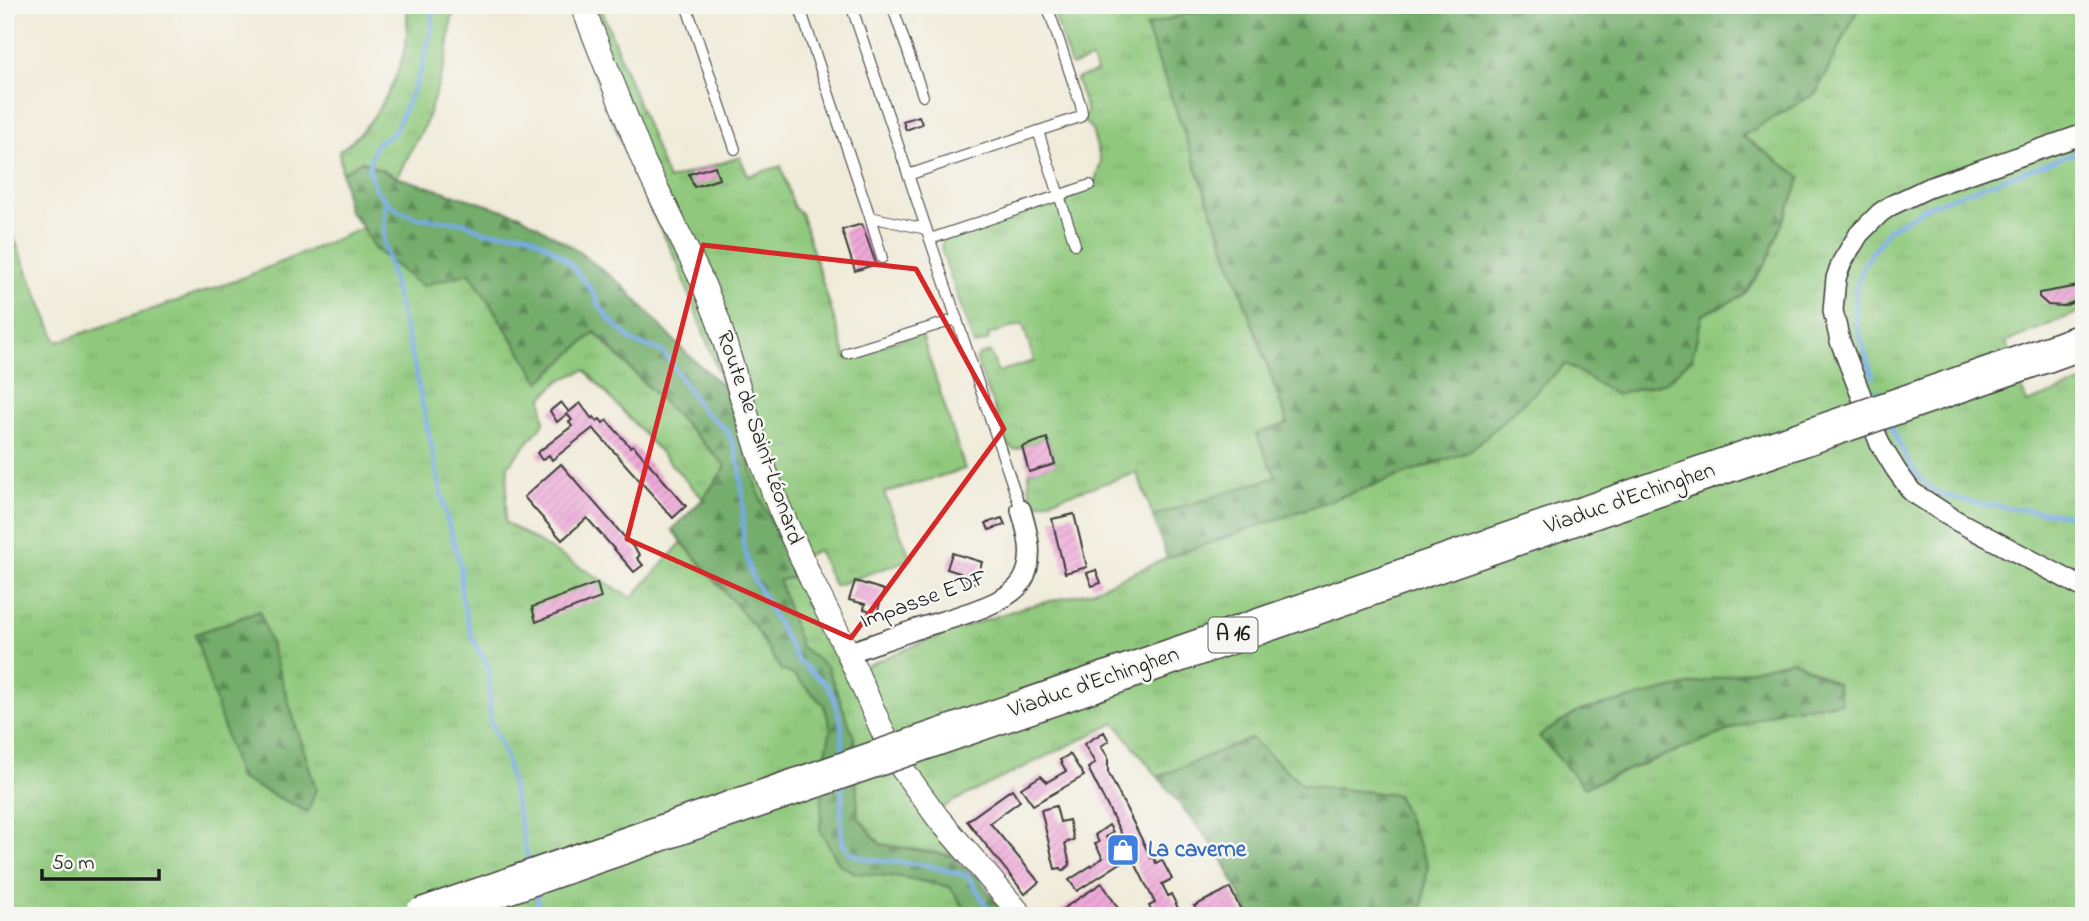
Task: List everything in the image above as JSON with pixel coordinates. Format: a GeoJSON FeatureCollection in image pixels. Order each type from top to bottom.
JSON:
{"type":"FeatureCollection","features":[{"type":"Feature","properties":{"kind":"highway","name":"A 16"},"geometry":{"type":"LineString","coordinates":[[2061,363],[2084,341]]}},
{"type":"Feature","properties":{"kind":"highway","name":"Viaduc d'Echinghen"},"geometry":{"type":"LineString","coordinates":[[421,916],[1863,419],[2061,363]]}},
{"type":"Feature","properties":{"kind":"highway","name":"Viaduc d'Echinghen"},"geometry":{"type":"LineString","coordinates":[[484,916],[1770,473],[2061,363]]}},
{"type":"Feature","properties":{"kind":"street","name":"Route de Saint-Léonard"},"geometry":{"type":"LineString","coordinates":[[582,5],[643,160],[718,320],[781,514],[848,653],[889,747],[938,818],[1023,916]]}},
{"type":"Feature","properties":{"kind":"street"},"geometry":{"type":"LineString","coordinates":[[2084,134],[1928,188],[1880,213],[1859,234],[1842,262],[1836,278],[1833,311],[1840,341],[1880,444],[1912,492],[1957,521],[2084,588]]}},
{"type":"Feature","properties":{"kind":"street","name":"Impasse EDF"},"geometry":{"type":"LineString","coordinates":[[848,653],[976,610],[1004,598],[1021,584],[1030,553],[1021,510]]}},
{"type":"Feature","properties":{"kind":"lane"},"geometry":{"type":"LineString","coordinates":[[686,5],[735,149]]}},
{"type":"Feature","properties":{"kind":"lane"},"geometry":{"type":"LineString","coordinates":[[799,5],[882,258]]}},
{"type":"Feature","properties":{"kind":"lane"},"geometry":{"type":"LineString","coordinates":[[851,5],[1021,510]]}},
{"type":"Feature","properties":{"kind":"lane"},"geometry":{"type":"LineString","coordinates":[[892,5],[923,96]]}},
{"type":"Feature","properties":{"kind":"lane"},"geometry":{"type":"LineString","coordinates":[[908,174],[1080,117],[1082,113],[1047,5]]}},
{"type":"Feature","properties":{"kind":"lane"},"geometry":{"type":"LineString","coordinates":[[1038,131],[1075,244]]}},
{"type":"Feature","properties":{"kind":"lane"},"geometry":{"type":"LineString","coordinates":[[870,217],[928,234],[1090,185]]}},
{"type":"Feature","properties":{"kind":"lane"},"geometry":{"type":"LineString","coordinates":[[847,353],[957,319]]}},
{"type":"Feature","properties":{"kind":"highlighted area"},"geometry":{"type":"Polygon","coordinates":[[[703,245],[916,269],[1004,429],[851,638],[627,539],[703,245]]]}},
{"type":"Feature","properties":{"kind":"green space"},"geometry":{"type":"Polygon","coordinates":[[[405,5],[452,5],[453,11],[446,61],[425,125],[397,177],[362,161],[342,173],[339,151],[368,124],[391,86],[400,65],[406,44],[405,5]]]}},
{"type":"Feature","properties":{"kind":"green space"},"geometry":{"type":"Polygon","coordinates":[[[566,5],[600,5],[668,180],[740,157],[748,176],[781,166],[794,208],[801,213],[846,357],[921,333],[965,469],[884,493],[911,559],[834,586],[818,550],[789,563],[760,497],[724,387],[677,262],[642,192],[566,5]]]}},
{"type":"Feature","properties":{"kind":"green space"},"geometry":{"type":"Polygon","coordinates":[[[1074,5],[1216,5],[1146,27],[1288,424],[1277,477],[1153,516],[1137,473],[1032,506],[1029,472],[1055,463],[1047,438],[1015,450],[1008,445],[976,360],[979,355],[990,352],[998,372],[1034,361],[1023,324],[988,335],[989,340],[974,345],[941,249],[943,240],[1093,187],[1101,162],[1092,130],[1083,120],[1087,112],[1076,79],[1096,72],[1092,59],[1071,66],[1054,14],[1074,5]]]}},
{"type":"Feature","properties":{"kind":"green space"},"geometry":{"type":"Polygon","coordinates":[[[1216,5],[1860,5],[1816,93],[1742,136],[1801,177],[1766,263],[1744,295],[1702,315],[1692,358],[1666,382],[1616,395],[1566,364],[1470,451],[1167,558],[1153,516],[1276,477],[1256,434],[1288,423],[1146,26],[1216,5]]]}},
{"type":"Feature","properties":{"kind":"green space"},"geometry":{"type":"Polygon","coordinates":[[[1860,5],[2084,5],[2084,310],[2006,342],[2027,403],[2084,382],[2084,916],[1421,916],[1428,865],[1397,795],[1303,785],[1251,738],[1158,777],[1115,723],[950,803],[924,821],[953,856],[880,844],[858,817],[854,737],[827,667],[801,647],[778,580],[795,576],[846,674],[935,637],[1021,608],[1089,592],[1167,558],[1470,451],[1566,363],[1616,395],[1692,358],[1702,315],[1744,295],[1766,263],[1800,177],[1742,136],[1816,93],[1860,5]],[[1793,660],[1585,787],[1783,709],[1841,703],[1793,660]]]}},
{"type":"Feature","properties":{"kind":"green space"},"geometry":{"type":"Polygon","coordinates":[[[362,161],[397,177],[520,215],[574,248],[623,286],[685,352],[724,387],[760,497],[795,576],[779,581],[801,647],[827,666],[854,737],[858,817],[880,844],[953,856],[962,867],[978,877],[1006,916],[970,916],[950,887],[900,877],[856,873],[840,865],[820,831],[824,763],[831,728],[824,705],[794,675],[781,670],[754,626],[672,530],[703,499],[726,466],[595,332],[540,382],[470,273],[421,286],[374,248],[363,228],[348,210],[342,173],[362,161]]]}},
{"type":"Feature","properties":{"kind":"green space"},"geometry":{"type":"Polygon","coordinates":[[[5,217],[57,342],[235,281],[363,228],[374,248],[470,273],[540,382],[594,332],[726,466],[703,499],[585,370],[560,380],[542,398],[544,423],[508,466],[505,522],[632,598],[682,542],[754,626],[781,670],[794,675],[824,705],[831,728],[824,763],[856,873],[900,877],[950,887],[970,916],[5,916],[5,217]],[[259,611],[195,634],[212,685],[259,611]]]}},
{"type":"Feature","properties":{"kind":"green space"},"geometry":{"type":"Polygon","coordinates":[[[260,611],[316,789],[308,812],[239,778],[195,634],[260,611]]]}},
{"type":"Feature","properties":{"kind":"green space"},"geometry":{"type":"Polygon","coordinates":[[[1793,660],[1837,684],[1842,703],[1783,709],[1584,787],[1539,736],[1579,711],[1793,660]]]}},
{"type":"Feature","properties":{"kind":"green space"},"geometry":{"type":"Polygon","coordinates":[[[1251,738],[1303,785],[1397,795],[1428,865],[1421,916],[1250,916],[1220,854],[1158,777],[1251,738]]]}},
{"type":"Feature","properties":{"kind":"building"},"geometry":{"type":"Polygon","coordinates":[[[919,116],[922,124],[906,130],[903,121],[919,116]]]}},
{"type":"Feature","properties":{"kind":"building"},"geometry":{"type":"Polygon","coordinates":[[[715,166],[719,179],[694,187],[689,174],[715,166]]]}},
{"type":"Feature","properties":{"kind":"building"},"geometry":{"type":"Polygon","coordinates":[[[862,224],[876,264],[855,271],[842,230],[862,224]]]}},
{"type":"Feature","properties":{"kind":"building"},"geometry":{"type":"Polygon","coordinates":[[[2084,285],[2081,299],[2064,306],[2048,305],[2039,297],[2039,293],[2084,285]]]}},
{"type":"Feature","properties":{"kind":"building"},"geometry":{"type":"Polygon","coordinates":[[[561,402],[569,412],[580,403],[592,419],[600,419],[603,423],[607,420],[630,447],[633,445],[686,506],[673,518],[593,428],[552,460],[549,455],[542,460],[537,453],[572,426],[569,422],[572,420],[567,414],[557,422],[550,411],[561,402]]]}},
{"type":"Feature","properties":{"kind":"building"},"geometry":{"type":"Polygon","coordinates":[[[1047,438],[1055,464],[1029,472],[1022,447],[1047,438]]]}},
{"type":"Feature","properties":{"kind":"building"},"geometry":{"type":"Polygon","coordinates":[[[561,464],[640,555],[637,558],[643,565],[634,572],[587,518],[562,540],[524,497],[561,464]]]}},
{"type":"Feature","properties":{"kind":"building"},"geometry":{"type":"Polygon","coordinates":[[[1074,514],[1087,567],[1065,573],[1052,519],[1074,514]]]}},
{"type":"Feature","properties":{"kind":"building"},"geometry":{"type":"Polygon","coordinates":[[[1002,518],[1005,525],[989,530],[986,523],[1002,518]]]}},
{"type":"Feature","properties":{"kind":"building"},"geometry":{"type":"Polygon","coordinates":[[[952,553],[982,562],[976,583],[958,577],[960,573],[947,569],[952,553]]]}},
{"type":"Feature","properties":{"kind":"building"},"geometry":{"type":"Polygon","coordinates":[[[1096,570],[1101,583],[1092,586],[1087,573],[1096,570]]]}},
{"type":"Feature","properties":{"kind":"building"},"geometry":{"type":"Polygon","coordinates":[[[855,581],[884,590],[877,613],[864,609],[865,604],[849,600],[855,581]]]}},
{"type":"Feature","properties":{"kind":"building"},"geometry":{"type":"Polygon","coordinates":[[[597,583],[601,598],[536,622],[532,607],[597,583]]]}},
{"type":"Feature","properties":{"kind":"building"},"geometry":{"type":"Polygon","coordinates":[[[1104,732],[1109,741],[1101,746],[1108,757],[1108,772],[1151,858],[1153,857],[1156,863],[1162,860],[1172,879],[1162,884],[1178,908],[1163,916],[1154,916],[1149,906],[1155,903],[1129,851],[1120,857],[1122,862],[1077,891],[1069,880],[1103,858],[1095,844],[1099,842],[1095,835],[1109,825],[1113,832],[1106,837],[1111,846],[1124,839],[1088,768],[1095,763],[1084,744],[1104,732]]]}},
{"type":"Feature","properties":{"kind":"building"},"geometry":{"type":"Polygon","coordinates":[[[1070,754],[1084,776],[1033,805],[1021,788],[1041,776],[1047,782],[1066,771],[1060,760],[1070,754]]]}},
{"type":"Feature","properties":{"kind":"building"},"geometry":{"type":"Polygon","coordinates":[[[1012,789],[1020,801],[990,823],[1039,882],[1025,894],[967,821],[1012,789]]]}},
{"type":"Feature","properties":{"kind":"building"},"geometry":{"type":"Polygon","coordinates":[[[1056,806],[1060,822],[1069,820],[1074,840],[1065,843],[1070,865],[1062,871],[1061,868],[1055,869],[1041,810],[1056,806]]]}},
{"type":"Feature","properties":{"kind":"building"},"geometry":{"type":"Polygon","coordinates":[[[1102,883],[1123,916],[1055,914],[1102,883]]]}},
{"type":"Feature","properties":{"kind":"building"},"geometry":{"type":"Polygon","coordinates":[[[1230,888],[1243,914],[1191,916],[1198,912],[1194,906],[1230,888]]]}},
{"type":"Feature","properties":{"kind":"waterway"},"geometry":{"type":"LineString","coordinates":[[431,5],[433,22],[421,72],[394,133],[377,143],[372,153],[369,168],[375,188],[386,201],[400,211],[420,218],[466,223],[484,232],[526,233],[570,263],[593,292],[610,320],[635,343],[664,353],[702,410],[727,430],[740,468],[743,542],[751,574],[798,661],[826,684],[833,695],[841,723],[843,757]]}},
{"type":"Feature","properties":{"kind":"waterway"},"geometry":{"type":"LineString","coordinates":[[1873,377],[1856,324],[1855,291],[1863,266],[1888,230],[1928,206],[2084,150]]}},
{"type":"Feature","properties":{"kind":"waterway"},"geometry":{"type":"LineString","coordinates":[[385,201],[384,245],[415,369],[447,519],[461,567],[461,594],[465,611],[472,637],[489,669],[490,721],[505,754],[529,864]]}},
{"type":"Feature","properties":{"kind":"waterway"},"geometry":{"type":"LineString","coordinates":[[1878,390],[1881,399]]}},
{"type":"Feature","properties":{"kind":"waterway"},"geometry":{"type":"LineString","coordinates":[[1891,424],[1912,467],[1931,488],[1942,494],[1976,503],[2070,515]]}},
{"type":"Feature","properties":{"kind":"waterway"},"geometry":{"type":"LineString","coordinates":[[842,784],[843,844],[854,855],[867,859],[926,865],[968,876],[993,916]]}},
{"type":"Feature","properties":{"kind":"waterway"},"geometry":{"type":"LineString","coordinates":[[535,890],[541,916]]}},
{"type":"Feature","properties":{"kind":"place","name":"La caverne"},"geometry":{"type":"Point","coordinates":[1123,850]}}]}
